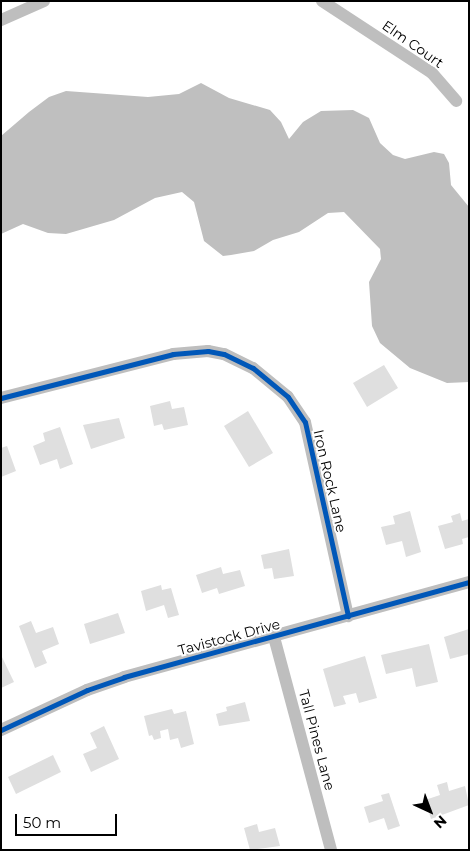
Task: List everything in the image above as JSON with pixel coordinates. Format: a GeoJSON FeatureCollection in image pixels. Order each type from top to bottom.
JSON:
{"type":"FeatureCollection","features":[{"type":"Feature","properties":{"kind":"street"},"geometry":{"type":"LineString","coordinates":[[1,20],[44,1]]}},
{"type":"Feature","properties":{"kind":"street","name":"Elm Court"},"geometry":{"type":"LineString","coordinates":[[322,1],[432,73],[456,101]]}},
{"type":"Feature","properties":{"kind":"street","name":"Iron Rock Lane"},"geometry":{"type":"LineString","coordinates":[[1,398],[173,354],[208,351],[229,356],[263,375],[303,416],[348,616]]}},
{"type":"Feature","properties":{"kind":"street","name":"Tavistock Drive"},"geometry":{"type":"LineString","coordinates":[[1,730],[87,690],[124,677],[469,582]]}},
{"type":"Feature","properties":{"kind":"street","name":"Tall Pines Lane"},"geometry":{"type":"LineString","coordinates":[[274,637],[331,850]]}},
{"type":"Feature","properties":{"kind":"shaded area"},"geometry":{"type":"Polygon","coordinates":[[[201,83],[229,98],[270,110],[281,122],[289,139],[303,122],[321,111],[353,110],[369,118],[380,143],[393,155],[405,159],[434,152],[444,154],[449,163],[451,185],[469,207],[469,382],[447,383],[410,368],[380,343],[372,326],[369,282],[381,259],[380,249],[344,212],[328,213],[299,232],[273,240],[254,251],[223,256],[204,241],[194,202],[182,192],[155,198],[114,220],[66,234],[48,233],[23,224],[1,234],[1,136],[29,112],[49,97],[66,91],[148,97],[179,94],[201,83]]]}},
{"type":"Feature","properties":{"kind":"building"},"geometry":{"type":"Polygon","coordinates":[[[384,365],[398,388],[367,407],[353,383],[384,365]]]}},
{"type":"Feature","properties":{"kind":"building"},"geometry":{"type":"Polygon","coordinates":[[[170,401],[172,409],[184,407],[188,425],[164,430],[162,424],[154,426],[150,406],[170,401]]]}},
{"type":"Feature","properties":{"kind":"building"},"geometry":{"type":"Polygon","coordinates":[[[248,411],[273,453],[249,467],[224,426],[248,411]]]}},
{"type":"Feature","properties":{"kind":"building"},"geometry":{"type":"Polygon","coordinates":[[[119,418],[125,438],[91,449],[83,425],[119,418]]]}},
{"type":"Feature","properties":{"kind":"building"},"geometry":{"type":"Polygon","coordinates":[[[60,427],[73,464],[60,469],[57,459],[40,465],[33,446],[45,441],[43,433],[60,427]]]}},
{"type":"Feature","properties":{"kind":"building"},"geometry":{"type":"Polygon","coordinates":[[[7,446],[16,471],[1,477],[1,448],[7,446]]]}},
{"type":"Feature","properties":{"kind":"building"},"geometry":{"type":"Polygon","coordinates":[[[410,511],[421,552],[406,557],[402,541],[386,545],[381,527],[395,524],[393,516],[410,511]]]}},
{"type":"Feature","properties":{"kind":"building"},"geometry":{"type":"Polygon","coordinates":[[[460,513],[462,521],[469,519],[469,537],[462,539],[463,544],[445,549],[438,526],[453,522],[451,516],[460,513]]]}},
{"type":"Feature","properties":{"kind":"building"},"geometry":{"type":"Polygon","coordinates":[[[289,549],[294,576],[274,579],[272,568],[264,569],[261,555],[289,549]]]}},
{"type":"Feature","properties":{"kind":"building"},"geometry":{"type":"Polygon","coordinates":[[[221,567],[223,574],[240,570],[245,586],[219,594],[217,588],[202,593],[196,575],[221,567]]]}},
{"type":"Feature","properties":{"kind":"building"},"geometry":{"type":"Polygon","coordinates":[[[161,585],[162,590],[171,588],[179,615],[168,618],[164,605],[146,611],[141,591],[161,585]]]}},
{"type":"Feature","properties":{"kind":"building"},"geometry":{"type":"Polygon","coordinates":[[[118,613],[125,633],[90,644],[84,624],[118,613]]]}},
{"type":"Feature","properties":{"kind":"building"},"geometry":{"type":"Polygon","coordinates":[[[31,621],[36,633],[53,627],[59,644],[42,651],[47,663],[35,668],[19,626],[31,621]]]}},
{"type":"Feature","properties":{"kind":"building"},"geometry":{"type":"Polygon","coordinates":[[[469,629],[469,654],[450,659],[444,637],[469,629]]]}},
{"type":"Feature","properties":{"kind":"building"},"geometry":{"type":"Polygon","coordinates":[[[429,644],[438,682],[416,687],[412,668],[386,674],[381,655],[429,644]]]}},
{"type":"Feature","properties":{"kind":"building"},"geometry":{"type":"Polygon","coordinates":[[[1,655],[14,682],[1,688],[1,655]]]}},
{"type":"Feature","properties":{"kind":"building"},"geometry":{"type":"Polygon","coordinates":[[[365,656],[377,698],[359,703],[356,693],[343,696],[346,704],[334,707],[323,669],[365,656]]]}},
{"type":"Feature","properties":{"kind":"building"},"geometry":{"type":"Polygon","coordinates":[[[245,702],[250,721],[219,726],[216,714],[227,711],[226,707],[245,702]]]}},
{"type":"Feature","properties":{"kind":"building"},"geometry":{"type":"Polygon","coordinates":[[[172,709],[174,714],[186,711],[194,744],[181,748],[178,738],[170,740],[168,729],[160,731],[161,738],[154,740],[152,735],[149,736],[144,716],[172,709]]]}},
{"type":"Feature","properties":{"kind":"building"},"geometry":{"type":"Polygon","coordinates":[[[104,726],[119,759],[91,772],[83,754],[97,748],[90,733],[104,726]]]}},
{"type":"Feature","properties":{"kind":"building"},"geometry":{"type":"Polygon","coordinates":[[[53,755],[61,772],[16,794],[8,777],[53,755]]]}},
{"type":"Feature","properties":{"kind":"building"},"geometry":{"type":"Polygon","coordinates":[[[447,782],[449,791],[465,786],[469,805],[431,819],[425,800],[440,795],[437,785],[447,782]]]}},
{"type":"Feature","properties":{"kind":"building"},"geometry":{"type":"Polygon","coordinates":[[[389,793],[400,826],[388,830],[384,818],[369,823],[364,807],[383,801],[381,795],[389,793]]]}},
{"type":"Feature","properties":{"kind":"building"},"geometry":{"type":"Polygon","coordinates":[[[257,824],[259,832],[275,828],[280,846],[250,850],[244,828],[257,824]]]}},
{"type":"Feature","properties":{"kind":"cycle path"},"geometry":{"type":"LineString","coordinates":[[1,398],[173,354],[208,351],[224,354],[253,368],[288,397],[305,422],[348,616]]}},
{"type":"Feature","properties":{"kind":"cycle path"},"geometry":{"type":"LineString","coordinates":[[1,730],[87,690],[124,677],[469,582]]}}]}
